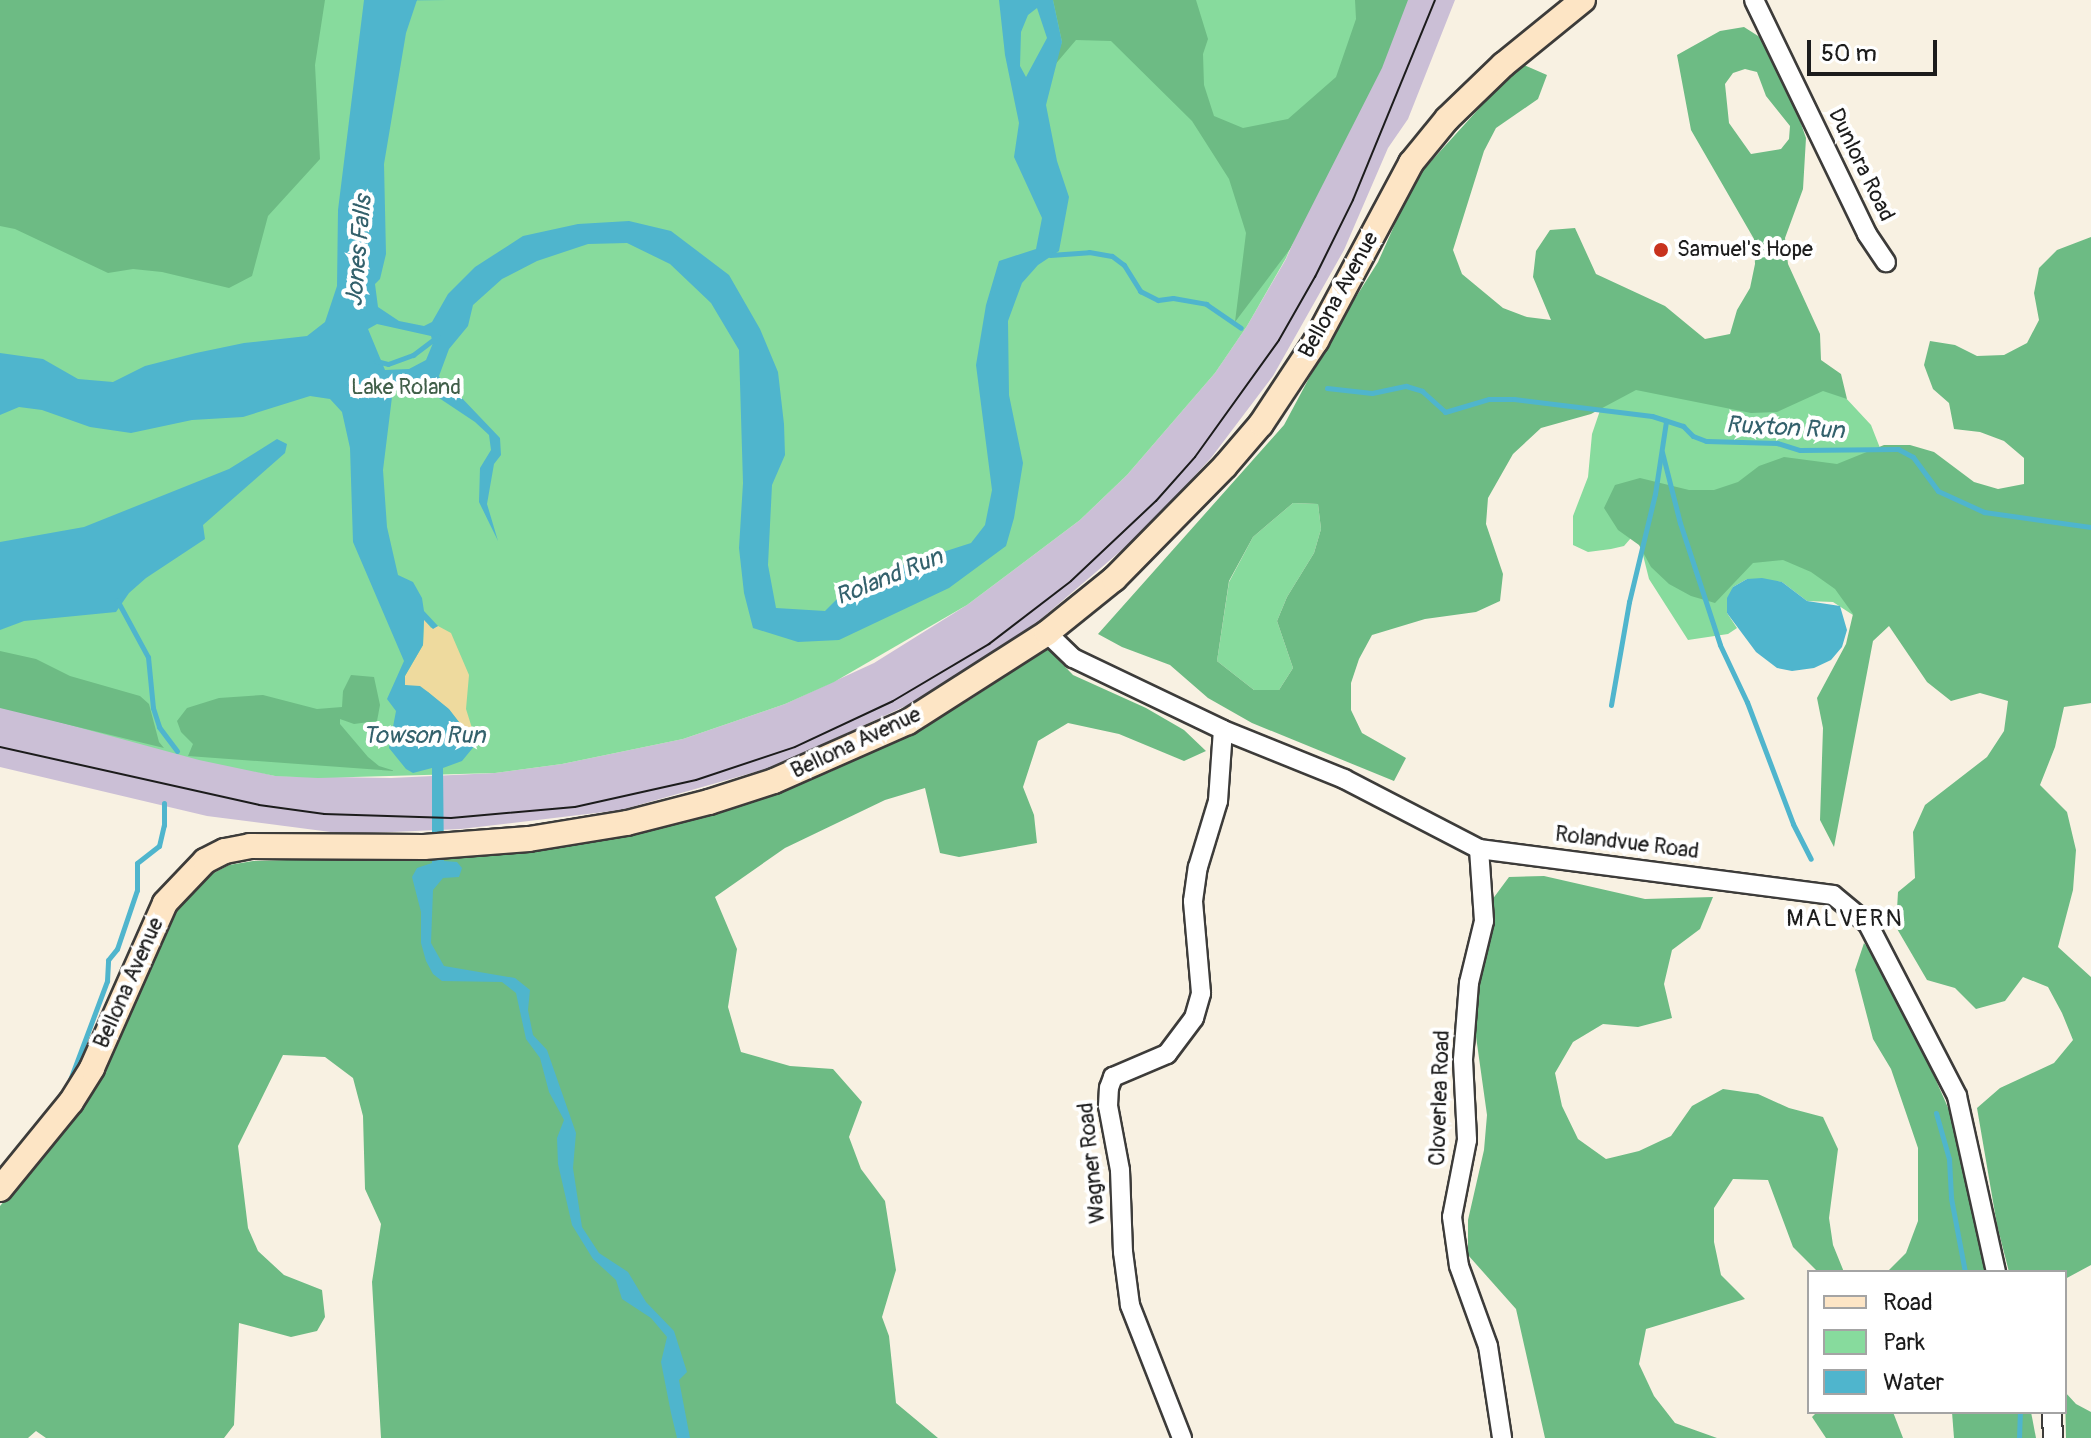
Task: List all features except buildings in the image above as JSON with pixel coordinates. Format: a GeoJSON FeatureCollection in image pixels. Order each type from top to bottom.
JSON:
{"type":"FeatureCollection","features":[{"type":"Feature","properties":{"kind":"main road","name":"Bellona Avenue"},"geometry":{"type":"LineString","coordinates":[[0,1189],[71,1102],[92,1068],[165,903],[205,861],[225,851],[250,846],[424,847],[529,839],[627,823],[709,802],[788,775],[908,722],[1047,633],[1114,579],[1225,466],[1261,424],[1316,341],[1411,163],[1447,119],[1503,65],[1583,0]]}},
{"type":"Feature","properties":{"kind":"street","name":"Dunlora Road"},"geometry":{"type":"LineString","coordinates":[[1754,0],[1867,234],[1886,262]]}},
{"type":"Feature","properties":{"kind":"street","name":"Rolandvue Road"},"geometry":{"type":"LineString","coordinates":[[1047,633],[1073,658],[1223,730],[1344,779],[1479,849],[1833,895],[1868,924],[1957,1096],[1996,1270]]}},
{"type":"Feature","properties":{"kind":"street","name":"Wagner Road"},"geometry":{"type":"LineString","coordinates":[[1182,1438],[1130,1305],[1123,1252],[1120,1170],[1108,1106],[1109,1088],[1113,1077],[1167,1054],[1194,1018],[1201,993],[1193,901],[1198,867],[1218,801],[1223,730]]}},
{"type":"Feature","properties":{"kind":"street","name":"Cloverlea Road"},"geometry":{"type":"LineString","coordinates":[[1479,849],[1484,921],[1469,983],[1463,1060],[1467,1140],[1452,1217],[1459,1266],[1488,1346],[1502,1438]]}},
{"type":"Feature","properties":{"kind":"street"},"geometry":{"type":"LineString","coordinates":[[2052,1414],[2053,1438]]}},
{"type":"Feature","properties":{"kind":"shaded area"},"geometry":{"type":"Polygon","coordinates":[[[1398,0],[1455,0],[1408,119],[1388,148],[1344,250],[1273,376],[1211,458],[1143,532],[1028,630],[925,697],[776,766],[621,810],[461,829],[346,834],[207,816],[0,767],[0,706],[275,776],[391,778],[495,773],[562,764],[683,739],[785,704],[874,663],[967,605],[1080,520],[1127,475],[1215,373],[1286,259],[1398,0]]]}},
{"type":"Feature","properties":{"kind":"green space","name":"Lake Roland"},"geometry":{"type":"Polygon","coordinates":[[[0,0],[1398,0],[1286,258],[1247,326],[1215,373],[1127,475],[1080,520],[967,605],[834,682],[785,704],[683,739],[562,764],[495,773],[318,778],[275,776],[199,760],[0,706],[0,0]]]}},
{"type":"Feature","properties":{"kind":"green space"},"geometry":{"type":"Polygon","coordinates":[[[0,0],[325,0],[315,65],[320,159],[268,216],[252,276],[229,288],[162,272],[133,269],[108,273],[15,229],[0,226],[0,0]]]}},
{"type":"Feature","properties":{"kind":"green space"},"geometry":{"type":"Polygon","coordinates":[[[1053,0],[1196,0],[1208,39],[1203,54],[1204,85],[1214,116],[1243,128],[1288,119],[1336,77],[1356,19],[1355,0],[1408,0],[1382,68],[1290,249],[1235,322],[1246,233],[1229,179],[1192,121],[1111,41],[1076,40],[1053,67],[1062,42],[1053,0]]]}},
{"type":"Feature","properties":{"kind":"green space"},"geometry":{"type":"Polygon","coordinates":[[[1744,27],[1766,41],[1789,89],[1806,138],[1803,189],[1785,238],[1788,264],[1820,334],[1821,360],[1841,374],[1847,399],[1823,391],[1777,412],[1751,413],[1636,390],[1591,414],[1541,428],[1513,454],[1488,498],[1486,524],[1503,574],[1500,601],[1476,612],[1425,619],[1372,635],[1359,659],[1351,683],[1351,710],[1362,733],[1406,758],[1394,781],[1252,723],[1208,698],[1170,665],[1122,647],[1098,634],[1284,425],[1332,335],[1378,262],[1415,179],[1504,81],[1524,65],[1547,75],[1538,99],[1496,128],[1484,151],[1453,250],[1462,274],[1503,308],[1527,317],[1551,320],[1533,277],[1536,251],[1550,230],[1575,228],[1596,274],[1665,306],[1705,339],[1730,334],[1737,310],[1750,288],[1755,264],[1754,239],[1691,130],[1677,55],[1720,31],[1744,27]],[[1745,69],[1733,73],[1725,84],[1729,123],[1751,154],[1781,149],[1789,139],[1790,126],[1766,96],[1757,72],[1745,69]],[[1293,503],[1253,537],[1229,581],[1217,661],[1254,690],[1279,690],[1293,668],[1277,621],[1287,597],[1314,553],[1321,529],[1318,504],[1293,503]]]}},
{"type":"Feature","properties":{"kind":"green space"},"geometry":{"type":"Polygon","coordinates":[[[2091,237],[2091,703],[2064,707],[2055,747],[2040,785],[2067,812],[2076,850],[2073,890],[2058,947],[2091,977],[2091,1265],[2067,1278],[2067,1270],[2008,1270],[1997,1225],[1977,1108],[2000,1088],[2054,1063],[2073,1040],[2062,1013],[2048,987],[2023,977],[2005,1001],[1976,1009],[1955,988],[1927,980],[1896,927],[1898,892],[1915,878],[1913,832],[1925,805],[1987,757],[2004,731],[2008,701],[1980,693],[1951,701],[1927,682],[1889,626],[1873,641],[1834,847],[1820,820],[1823,728],[1817,698],[1846,644],[1853,614],[1835,589],[1811,572],[1783,560],[1753,563],[1715,603],[1691,596],[1669,584],[1651,567],[1639,545],[1618,530],[1604,508],[1615,485],[1640,478],[1689,490],[1714,490],[1738,482],[1759,466],[1784,457],[1837,464],[1884,445],[1910,445],[1934,452],[1974,482],[1998,489],[2024,484],[2024,458],[2004,441],[1980,432],[1954,429],[1949,403],[1933,389],[1924,365],[1930,341],[1955,345],[1977,356],[2004,355],[2027,343],[2039,320],[2034,293],[2039,268],[2057,250],[2091,237]]]}},
{"type":"Feature","properties":{"kind":"green space"},"geometry":{"type":"Polygon","coordinates":[[[1766,373],[1844,396],[1871,425],[1880,448],[1856,617],[1833,602],[1807,601],[1782,582],[1747,579],[1733,587],[1727,613],[1737,628],[1728,634],[1688,640],[1649,579],[1637,531],[1624,546],[1611,549],[1588,552],[1573,545],[1573,516],[1588,477],[1592,434],[1610,381],[1766,373]]]}},
{"type":"Feature","properties":{"kind":"green space"},"geometry":{"type":"Polygon","coordinates":[[[1293,503],[1318,504],[1321,529],[1314,553],[1287,597],[1277,621],[1293,668],[1279,690],[1254,690],[1217,661],[1229,582],[1253,537],[1293,503]]]}},
{"type":"Feature","properties":{"kind":"green space"},"geometry":{"type":"Polygon","coordinates":[[[1047,648],[1073,675],[1146,708],[1184,730],[1206,751],[1184,761],[1119,734],[1068,723],[1038,741],[1023,787],[1034,815],[1037,843],[959,857],[940,853],[925,788],[885,800],[785,848],[715,897],[737,949],[728,1007],[741,1052],[790,1066],[833,1069],[862,1102],[849,1137],[861,1169],[885,1201],[896,1270],[882,1317],[889,1336],[896,1403],[938,1438],[381,1438],[372,1282],[381,1224],[365,1189],[363,1116],[353,1078],[325,1057],[283,1055],[238,1146],[248,1228],[258,1251],[284,1275],[322,1290],[325,1317],[317,1331],[291,1337],[239,1323],[234,1425],[224,1438],[46,1438],[36,1431],[28,1438],[0,1438],[0,1206],[81,1111],[176,907],[197,882],[229,865],[253,861],[522,853],[711,814],[830,772],[971,699],[1047,648]]]}},
{"type":"Feature","properties":{"kind":"green space"},"geometry":{"type":"Polygon","coordinates":[[[0,651],[36,659],[70,676],[140,696],[149,704],[159,742],[164,748],[0,708],[0,651]]]}},
{"type":"Feature","properties":{"kind":"green space"},"geometry":{"type":"Polygon","coordinates":[[[351,675],[374,677],[380,705],[377,721],[354,724],[340,719],[340,724],[368,757],[379,766],[395,771],[188,756],[193,744],[181,732],[177,721],[187,708],[219,698],[263,695],[317,709],[342,707],[343,691],[351,675]]]}},
{"type":"Feature","properties":{"kind":"green space"},"geometry":{"type":"Polygon","coordinates":[[[1544,876],[1645,899],[1713,897],[1700,929],[1672,950],[1664,984],[1672,1018],[1638,1027],[1603,1024],[1573,1042],[1555,1073],[1562,1106],[1578,1139],[1606,1159],[1639,1151],[1671,1136],[1692,1106],[1723,1089],[1758,1094],[1789,1108],[1823,1117],[1838,1149],[1829,1218],[1833,1245],[1843,1270],[1816,1270],[1793,1247],[1768,1180],[1733,1179],[1714,1208],[1714,1242],[1721,1275],[1745,1299],[1646,1329],[1639,1364],[1654,1396],[1675,1423],[1717,1438],[1545,1438],[1516,1309],[1468,1255],[1468,1220],[1484,1150],[1487,1115],[1472,1008],[1489,904],[1509,877],[1544,876]]]}},
{"type":"Feature","properties":{"kind":"green space"},"geometry":{"type":"Polygon","coordinates":[[[1864,943],[1891,978],[1953,1119],[1986,1270],[1889,1270],[1906,1253],[1918,1221],[1918,1148],[1891,1069],[1873,1039],[1855,970],[1864,943]]]}},
{"type":"Feature","properties":{"kind":"green space"},"geometry":{"type":"Polygon","coordinates":[[[2067,1394],[2076,1404],[2091,1412],[2091,1438],[2066,1438],[2067,1394]]]}},
{"type":"Feature","properties":{"kind":"green space"},"geometry":{"type":"Polygon","coordinates":[[[1815,1414],[1894,1414],[1903,1438],[1826,1438],[1812,1417],[1815,1414]]]}},
{"type":"Feature","properties":{"kind":"green space"},"geometry":{"type":"Polygon","coordinates":[[[1952,1414],[2031,1414],[2036,1438],[1954,1438],[1952,1414]]]}},
{"type":"Feature","properties":{"kind":"sand"},"geometry":{"type":"Polygon","coordinates":[[[424,619],[431,628],[438,626],[451,633],[469,675],[466,709],[477,744],[449,710],[428,692],[405,685],[405,676],[423,645],[424,619]]]}},
{"type":"Feature","properties":{"kind":"water"},"geometry":{"type":"Polygon","coordinates":[[[364,0],[417,0],[406,33],[384,164],[386,254],[380,279],[375,284],[378,307],[399,321],[424,326],[432,322],[448,294],[475,267],[523,236],[578,224],[629,221],[671,231],[729,275],[760,329],[778,372],[785,455],[772,485],[768,565],[776,608],[825,611],[856,580],[971,543],[985,525],[992,490],[976,365],[986,305],[999,261],[1036,249],[1042,218],[1014,157],[1019,123],[1005,55],[999,0],[1053,0],[1062,42],[1046,105],[1057,161],[1069,197],[1059,251],[1038,265],[1022,283],[1008,321],[1009,395],[1023,463],[1014,518],[1006,546],[949,588],[839,640],[798,642],[753,628],[744,593],[739,548],[743,483],[739,350],[711,303],[670,264],[627,243],[588,244],[537,261],[502,279],[473,305],[468,326],[449,349],[439,376],[442,382],[458,394],[500,438],[501,455],[494,464],[487,504],[498,541],[479,502],[480,468],[491,450],[489,435],[418,384],[389,386],[392,397],[383,470],[387,527],[398,575],[413,582],[422,598],[424,611],[438,626],[433,629],[424,620],[423,645],[405,676],[405,685],[420,686],[449,709],[476,744],[462,761],[443,768],[444,861],[457,862],[462,868],[459,877],[443,878],[433,890],[431,943],[444,966],[515,978],[530,990],[528,1010],[533,1035],[547,1050],[576,1133],[573,1168],[582,1227],[599,1253],[628,1272],[646,1302],[674,1331],[687,1372],[679,1380],[690,1438],[677,1438],[671,1413],[661,1362],[667,1337],[651,1318],[622,1299],[616,1280],[593,1259],[572,1225],[558,1164],[557,1138],[564,1120],[549,1092],[540,1058],[526,1039],[516,993],[502,982],[442,981],[433,974],[426,961],[421,943],[421,912],[412,877],[417,868],[432,863],[432,768],[413,773],[389,748],[396,711],[387,699],[404,661],[353,542],[350,448],[342,412],[330,399],[310,396],[243,417],[192,420],[131,433],[90,427],[42,410],[19,407],[0,415],[0,353],[43,359],[78,379],[113,382],[145,366],[196,353],[244,343],[307,336],[325,322],[337,286],[338,210],[364,0]],[[1037,8],[1028,15],[1021,32],[1020,66],[1026,77],[1047,38],[1037,8]],[[377,324],[368,329],[385,370],[409,369],[426,360],[433,343],[431,336],[377,324]]]}},
{"type":"Feature","properties":{"kind":"water"},"geometry":{"type":"Polygon","coordinates":[[[277,439],[287,444],[285,453],[203,525],[205,539],[146,578],[129,593],[116,612],[24,621],[0,630],[0,542],[84,527],[229,469],[277,439]]]}},
{"type":"Feature","properties":{"kind":"water"},"geometry":{"type":"Polygon","coordinates":[[[1747,579],[1782,582],[1807,601],[1840,606],[1847,630],[1842,647],[1831,660],[1814,668],[1792,671],[1777,668],[1756,652],[1727,613],[1727,598],[1733,587],[1747,579]]]}},
{"type":"Feature","properties":{"kind":"waterway","name":"Ruxton Run"},"geometry":{"type":"LineString","coordinates":[[1050,255],[1089,252],[1112,256],[1124,265],[1140,291],[1158,300],[1173,298],[1206,304],[1241,328]]}},
{"type":"Feature","properties":{"kind":"waterway","name":"Roland Run"},"geometry":{"type":"LineString","coordinates":[[376,361],[388,364],[413,355],[438,336]]}},
{"type":"Feature","properties":{"kind":"waterway","name":"Ruxton Run"},"geometry":{"type":"LineString","coordinates":[[1327,388],[1372,393],[1406,386],[1422,391],[1445,412],[1489,399],[1514,399],[1652,416],[1683,426],[1693,436],[1706,441],[1777,443],[1800,450],[1898,449],[1913,457],[1938,491],[1984,512],[2091,527]]}},
{"type":"Feature","properties":{"kind":"waterway"},"geometry":{"type":"LineString","coordinates":[[1611,705],[1629,602],[1655,494],[1666,421]]}},
{"type":"Feature","properties":{"kind":"waterway"},"geometry":{"type":"LineString","coordinates":[[1662,452],[1680,523],[1720,645],[1747,702],[1793,824],[1811,859]]}},
{"type":"Feature","properties":{"kind":"waterway"},"geometry":{"type":"LineString","coordinates":[[117,600],[148,657],[153,708],[159,727],[177,751]]}},
{"type":"Feature","properties":{"kind":"waterway"},"geometry":{"type":"LineString","coordinates":[[70,1080],[107,981],[108,960],[117,949],[137,890],[137,863],[159,846],[164,825],[164,803]]}},
{"type":"Feature","properties":{"kind":"waterway"},"geometry":{"type":"LineString","coordinates":[[1936,1113],[1949,1159],[1951,1198],[1965,1270]]}},
{"type":"Feature","properties":{"kind":"waterway"},"geometry":{"type":"LineString","coordinates":[[2019,1438],[2020,1414]]}},
{"type":"Feature","properties":{"kind":"tram line"},"geometry":{"type":"LineString","coordinates":[[0,747],[259,805],[324,814],[451,818],[575,807],[696,780],[795,747],[893,701],[989,644],[1071,581],[1156,501],[1195,457],[1279,340],[1315,277],[1353,200],[1435,0]]}},
{"type":"Feature","properties":{"kind":"place","name":"Samuel's Hope"},"geometry":{"type":"Point","coordinates":[1661,250]}},
{"type":"Feature","properties":{"kind":"district","name":"MALVERN"},"geometry":{"type":"Point","coordinates":[1845,919]}},
{"type":"Feature","properties":{"kind":"water label","name":"Jones Falls"},"geometry":{"type":"Point","coordinates":[359,251]}},
{"type":"Feature","properties":{"kind":"water label","name":"Towson Run"},"geometry":{"type":"Point","coordinates":[424,736]}}]}
